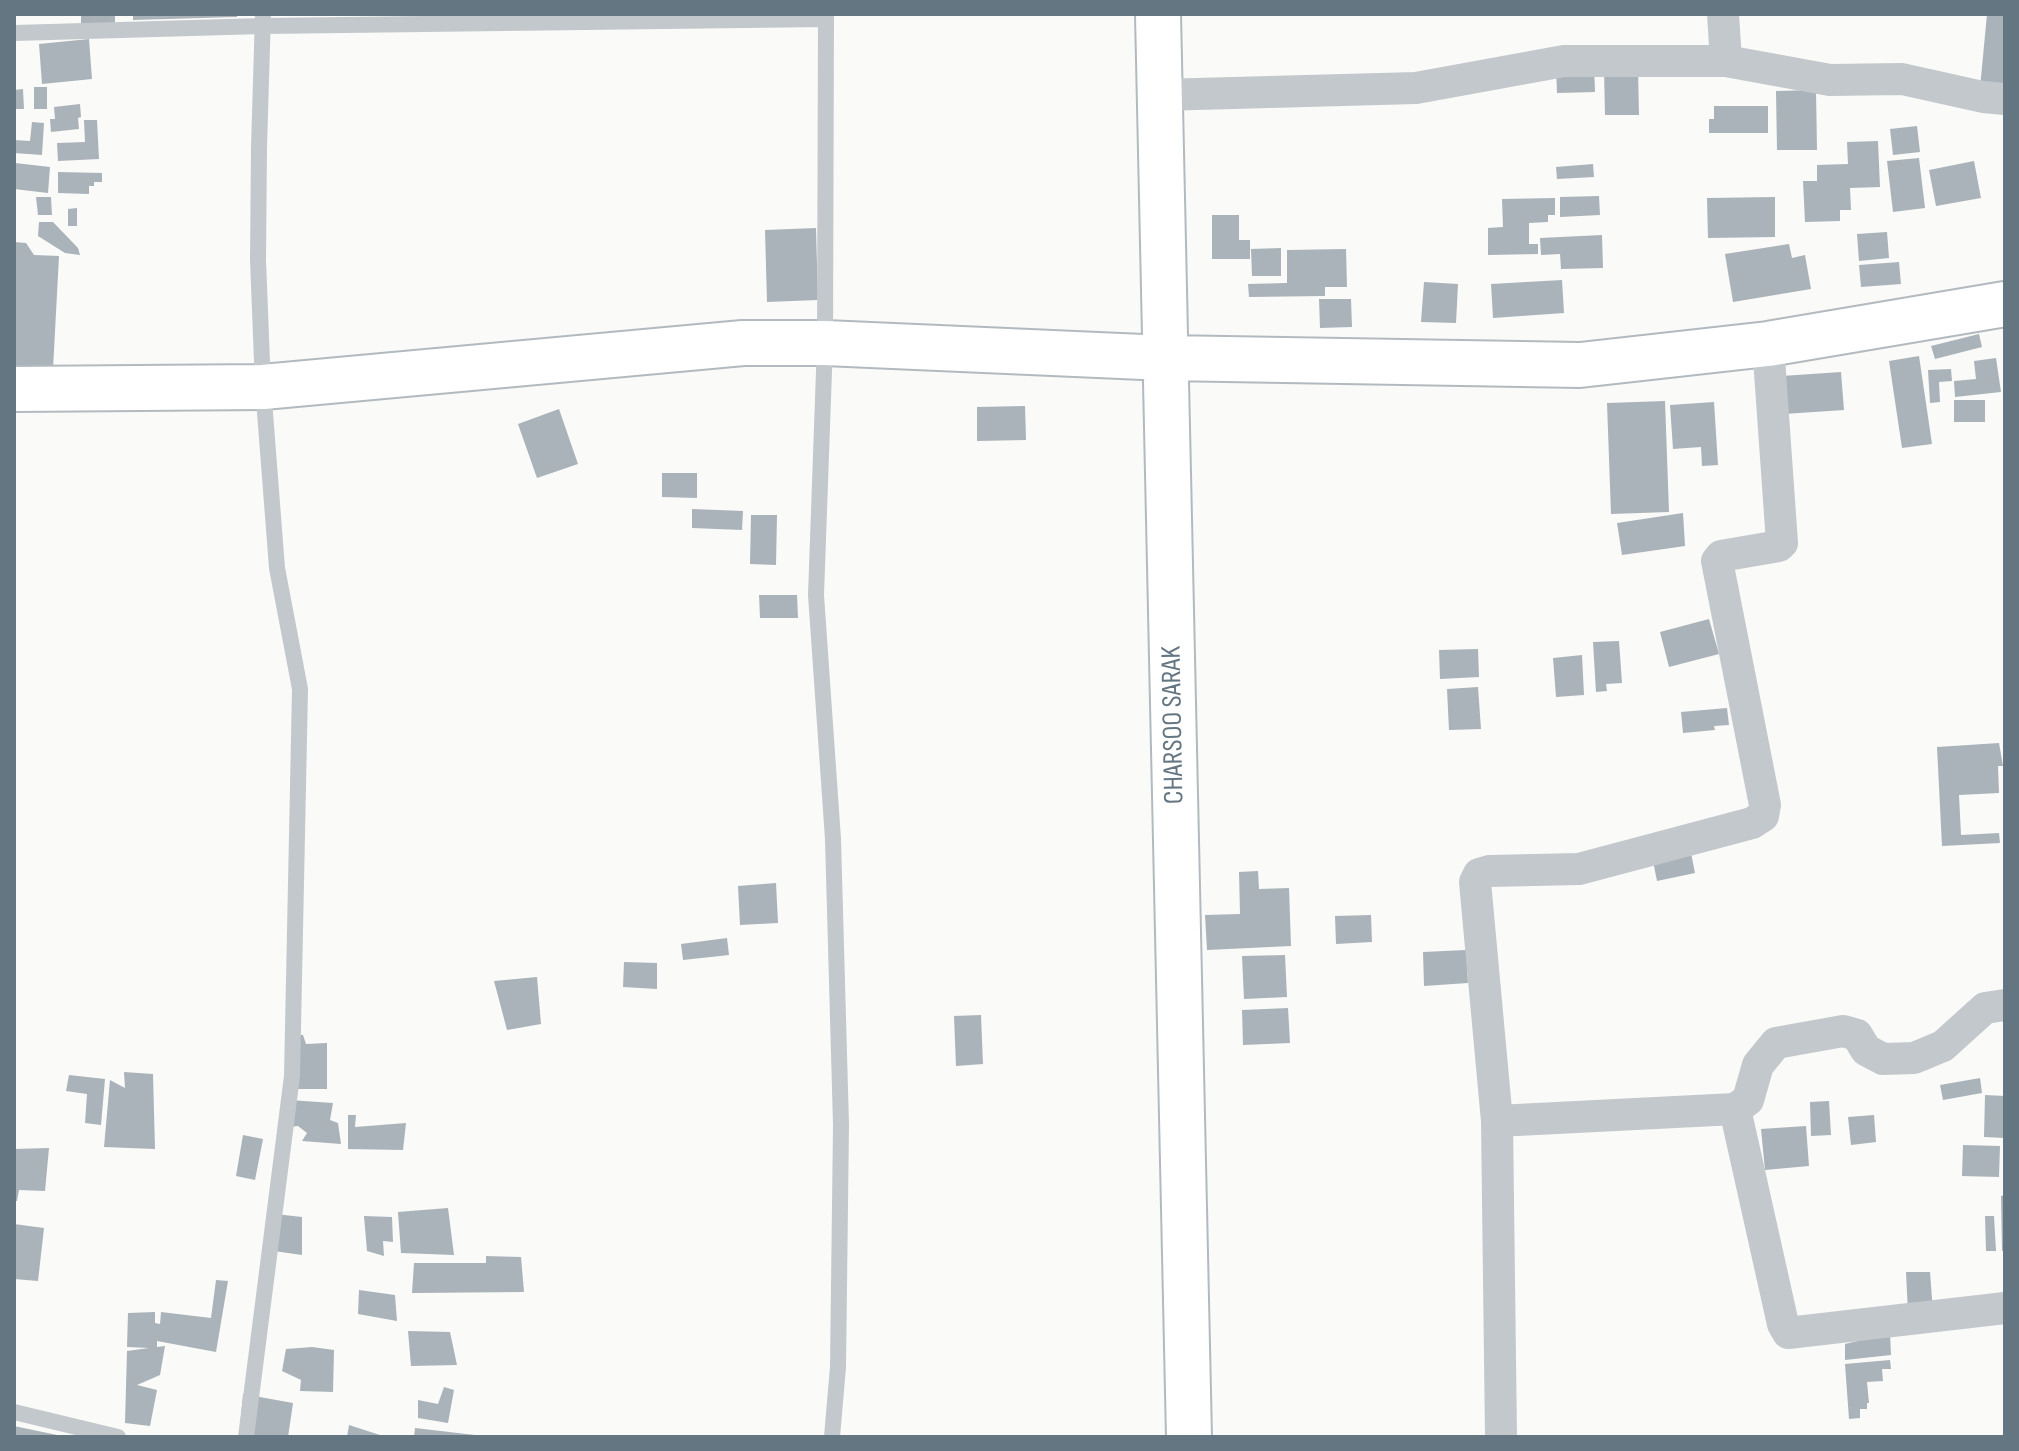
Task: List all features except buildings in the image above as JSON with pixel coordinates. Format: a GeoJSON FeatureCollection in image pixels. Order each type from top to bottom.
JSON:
{"type":"FeatureCollection","features":[{"type":"Feature","properties":{"kind":"street","name":"CHARSOO SARAK"},"geometry":{"type":"LineString","coordinates":[[1158,14],[1189,1437]]}},
{"type":"Feature","properties":{"kind":"street"},"geometry":{"type":"LineString","coordinates":[[1723,14],[1726,61]]}},
{"type":"Feature","properties":{"kind":"street"},"geometry":{"type":"LineString","coordinates":[[1160,95],[1416,88],[1564,61],[1726,61],[1830,80],[1902,79],[2005,99]]}},
{"type":"Feature","properties":{"kind":"street"},"geometry":{"type":"LineString","coordinates":[[14,389],[263,387],[743,343],[825,343],[1166,358],[1580,365],[1768,344],[2005,304]]}},
{"type":"Feature","properties":{"kind":"street"},"geometry":{"type":"LineString","coordinates":[[1501,1437],[1497,1121],[1475,882],[1479,874],[1489,871],[1579,869],[1752,823],[1763,816],[1765,805],[1717,561],[1721,556],[1782,543],[1768,344]]}},
{"type":"Feature","properties":{"kind":"street"},"geometry":{"type":"LineString","coordinates":[[1497,1121],[1735,1109],[1748,1100],[1758,1065],[1776,1043],[1843,1031],[1857,1035],[1866,1050],[1883,1059],[1914,1058],[1943,1046],[1985,1008],[2005,1005]]}},
{"type":"Feature","properties":{"kind":"street"},"geometry":{"type":"LineString","coordinates":[[1735,1109],[1783,1324],[1788,1333],[2005,1308]]}},
{"type":"Feature","properties":{"kind":"lane"},"geometry":{"type":"LineString","coordinates":[[14,33],[263,20],[826,17],[825,343],[816,595],[833,839],[841,1125],[838,1367],[832,1437]]}},
{"type":"Feature","properties":{"kind":"lane"},"geometry":{"type":"LineString","coordinates":[[246,1437],[292,1076],[300,704],[300,689],[277,568],[263,387],[258,246],[263,20]]}},
{"type":"Feature","properties":{"kind":"lane"},"geometry":{"type":"LineString","coordinates":[[14,1412],[118,1437]]}}]}
